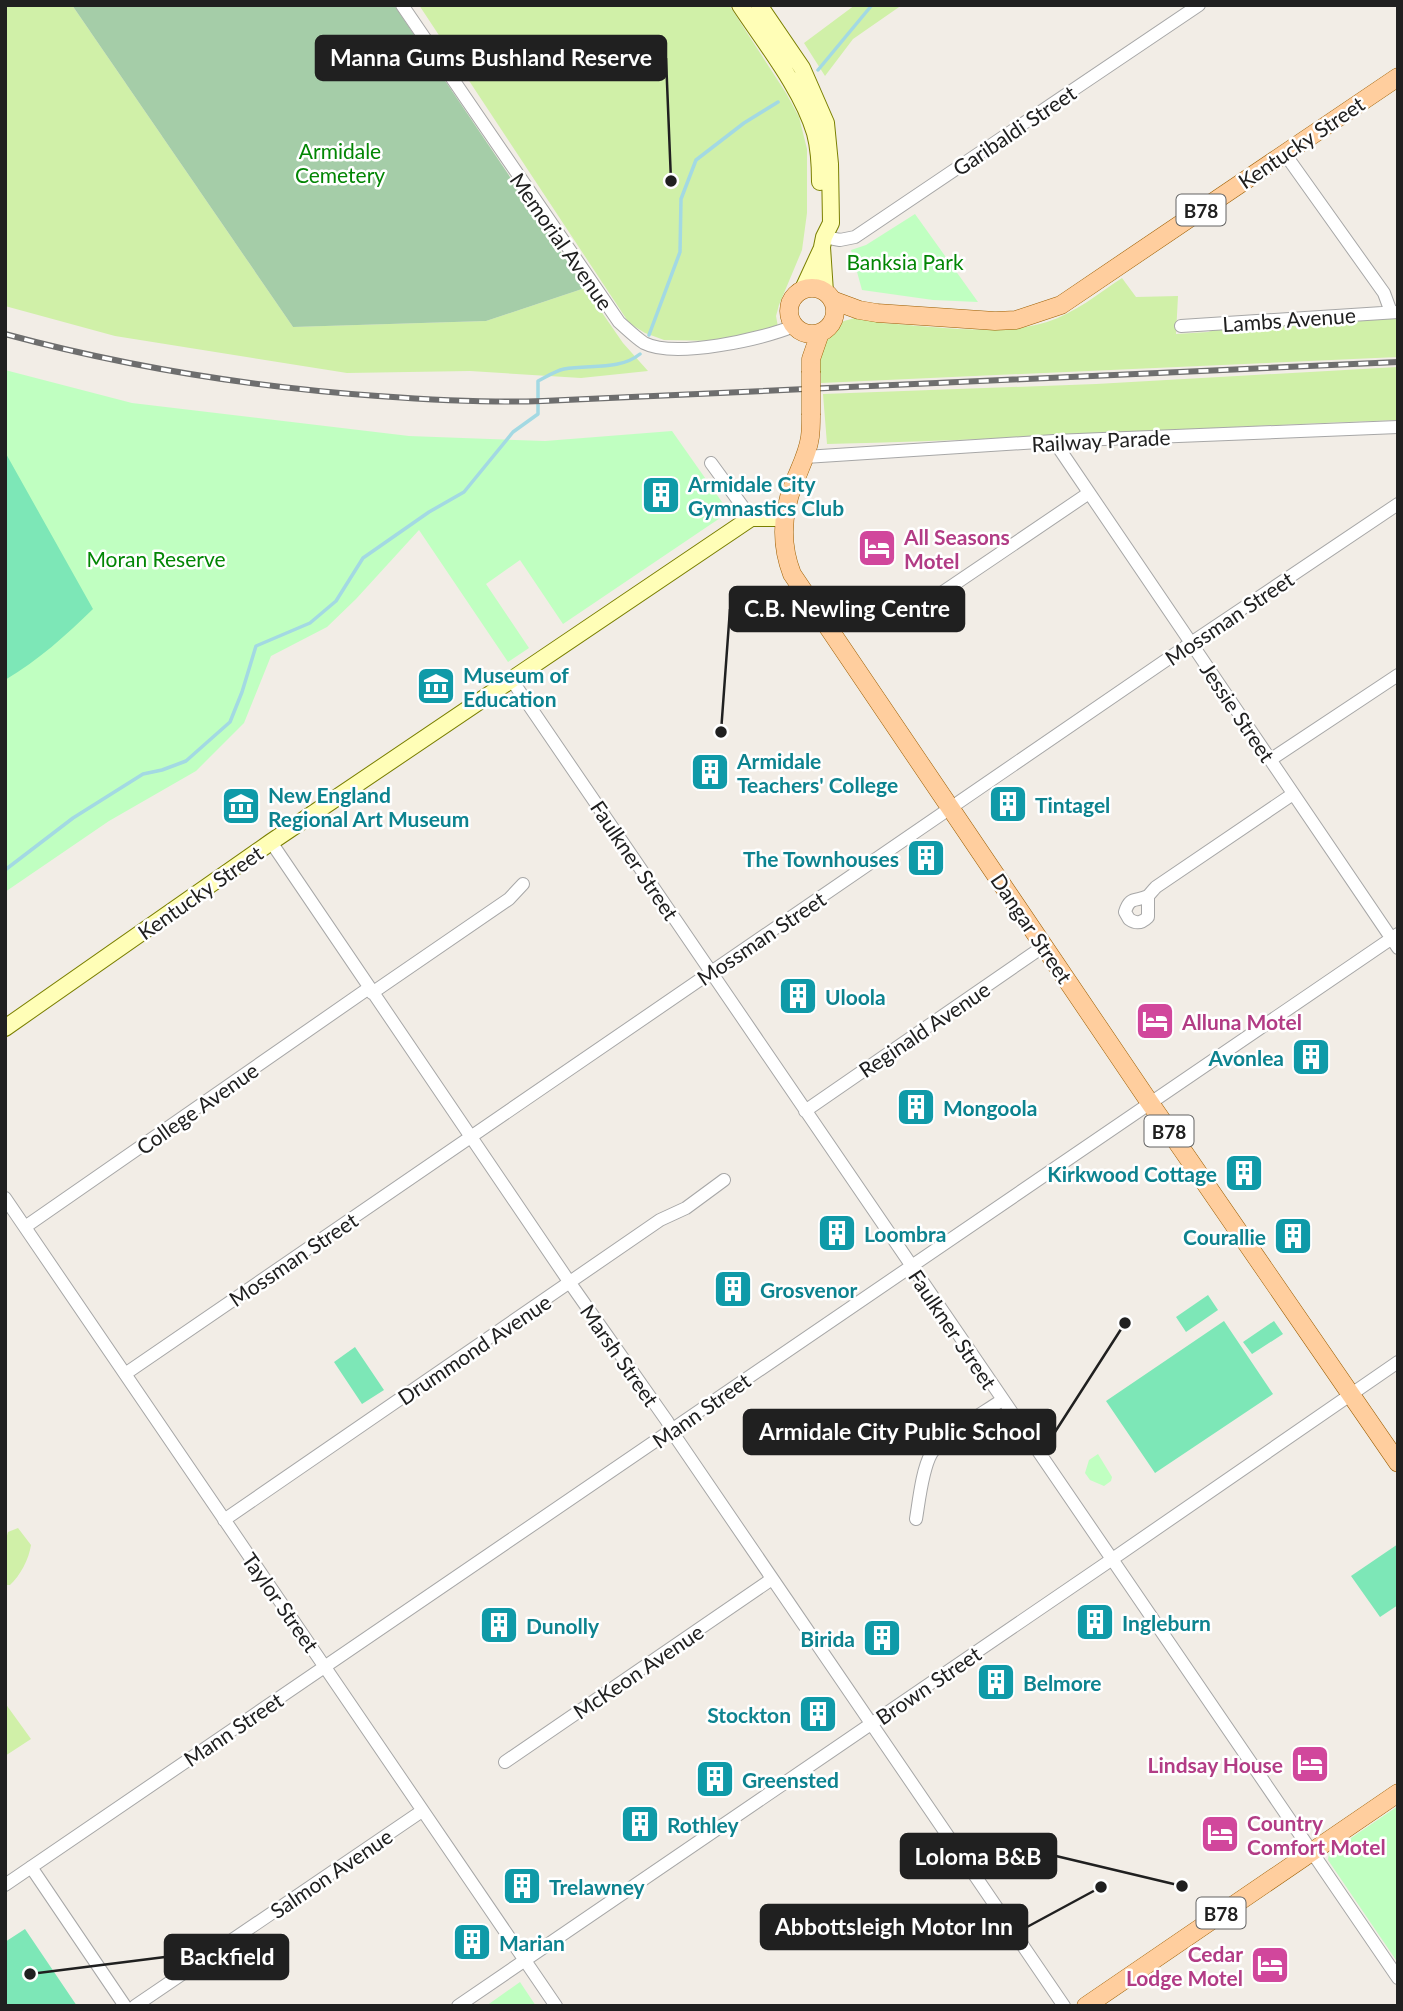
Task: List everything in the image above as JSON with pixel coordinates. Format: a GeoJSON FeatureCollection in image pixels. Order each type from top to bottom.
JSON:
{"type":"FeatureCollection","features":[{"type":"Feature","properties":{"kind":"main road","name":"Kentucky Street"},"geometry":{"type":"LineString","coordinates":[[828,296],[859,310],[995,321],[1016,320],[1039,314],[1061,305],[1398,77]]}},
{"type":"Feature","properties":{"kind":"main road","name":"B78"},"geometry":{"type":"LineString","coordinates":[[796,328],[790,320],[789,305],[792,298],[803,289],[818,288],[828,296]]}},
{"type":"Feature","properties":{"kind":"main road"},"geometry":{"type":"LineString","coordinates":[[828,296],[834,306],[833,319]]}},
{"type":"Feature","properties":{"kind":"main road","name":"Kentucky Street"},"geometry":{"type":"LineString","coordinates":[[833,319],[859,310]]}},
{"type":"Feature","properties":{"kind":"main road","name":"B78"},"geometry":{"type":"LineString","coordinates":[[820,333],[826,330],[833,319]]}},
{"type":"Feature","properties":{"kind":"main road"},"geometry":{"type":"LineString","coordinates":[[796,328],[806,334],[820,333]]}},
{"type":"Feature","properties":{"kind":"main road","name":"Dangar Street"},"geometry":{"type":"LineString","coordinates":[[796,328],[811,365]]}},
{"type":"Feature","properties":{"kind":"main road","name":"Dangar Street"},"geometry":{"type":"LineString","coordinates":[[820,333],[811,365],[810,437],[784,518],[785,543],[792,574],[1398,1463]]}},
{"type":"Feature","properties":{"kind":"main road","name":"B78"},"geometry":{"type":"LineString","coordinates":[[1086,2006],[1398,1793]]}},
{"type":"Feature","properties":{"kind":"street","name":"Memorial Avenue"},"geometry":{"type":"LineString","coordinates":[[402,5],[619,322],[632,334],[645,343],[662,348],[712,347],[796,328]]}},
{"type":"Feature","properties":{"kind":"street"},"geometry":{"type":"LineString","coordinates":[[740,5],[805,106],[815,134],[820,164],[820,222],[828,296]]}},
{"type":"Feature","properties":{"kind":"street"},"geometry":{"type":"LineString","coordinates":[[760,5],[802,68],[825,123],[831,164],[831,223],[803,289]]}},
{"type":"Feature","properties":{"kind":"street","name":"Garibaldi Street"},"geometry":{"type":"LineString","coordinates":[[823,242],[855,237],[1192,7]]}},
{"type":"Feature","properties":{"kind":"street"},"geometry":{"type":"LineString","coordinates":[[1285,154],[1396,309]]}},
{"type":"Feature","properties":{"kind":"street","name":"Lambs Avenue"},"geometry":{"type":"LineString","coordinates":[[1181,326],[1396,309]]}},
{"type":"Feature","properties":{"kind":"street","name":"Railway Parade"},"geometry":{"type":"LineString","coordinates":[[805,457],[1054,441],[1398,427]]}},
{"type":"Feature","properties":{"kind":"street","name":"Jessie Street"},"geometry":{"type":"LineString","coordinates":[[1054,441],[1293,794],[1396,940]]}},
{"type":"Feature","properties":{"kind":"street"},"geometry":{"type":"LineString","coordinates":[[711,463],[751,518],[784,518]]}},
{"type":"Feature","properties":{"kind":"street"},"geometry":{"type":"LineString","coordinates":[[920,599],[940,594],[1090,494]]}},
{"type":"Feature","properties":{"kind":"street","name":"Mossman Street"},"geometry":{"type":"LineString","coordinates":[[125,1374],[1398,504]]}},
{"type":"Feature","properties":{"kind":"street","name":"Kentucky Street"},"geometry":{"type":"LineString","coordinates":[[5,1027],[271,842],[751,518]]}},
{"type":"Feature","properties":{"kind":"street"},"geometry":{"type":"LineString","coordinates":[[1270,760],[1398,675]]}},
{"type":"Feature","properties":{"kind":"street","name":"Faulkner Street"},"geometry":{"type":"LineString","coordinates":[[511,679],[1398,1978]]}},
{"type":"Feature","properties":{"kind":"street"},"geometry":{"type":"LineString","coordinates":[[1149,896],[1156,887],[1293,794]]}},
{"type":"Feature","properties":{"kind":"street","name":"Marsh Street"},"geometry":{"type":"LineString","coordinates":[[271,842],[1064,2006]]}},
{"type":"Feature","properties":{"kind":"street","name":"College Avenue"},"geometry":{"type":"LineString","coordinates":[[25,1227],[509,899],[523,884]]}},
{"type":"Feature","properties":{"kind":"street","name":"Mann Street"},"geometry":{"type":"LineString","coordinates":[[5,1885],[1150,1102],[1396,940]]}},
{"type":"Feature","properties":{"kind":"street","name":"Reginald Avenue"},"geometry":{"type":"LineString","coordinates":[[805,1111],[1044,946]]}},
{"type":"Feature","properties":{"kind":"street","name":"Drummond Avenue"},"geometry":{"type":"LineString","coordinates":[[224,1520],[660,1220],[686,1208],[724,1180]]}},
{"type":"Feature","properties":{"kind":"street","name":"Taylor Street"},"geometry":{"type":"LineString","coordinates":[[5,1198],[556,2006]]}},
{"type":"Feature","properties":{"kind":"street","name":"Brown Street"},"geometry":{"type":"LineString","coordinates":[[458,2006],[1398,1362]]}},
{"type":"Feature","properties":{"kind":"street"},"geometry":{"type":"LineString","coordinates":[[916,1520],[930,1454],[940,1442],[1002,1400]]}},
{"type":"Feature","properties":{"kind":"street","name":"McKeon Avenue"},"geometry":{"type":"LineString","coordinates":[[505,1762],[772,1579]]}},
{"type":"Feature","properties":{"kind":"street","name":"Salmon Avenue"},"geometry":{"type":"LineString","coordinates":[[135,2006],[422,1811]]}},
{"type":"Feature","properties":{"kind":"street"},"geometry":{"type":"LineString","coordinates":[[31,1867],[125,2006]]}},
{"type":"Feature","properties":{"kind":"green space"},"geometry":{"type":"Polygon","coordinates":[[[5,5],[72,5],[293,327],[486,321],[585,288],[623,343],[648,371],[581,378],[470,371],[347,373],[115,336],[5,306],[5,5]]]}},
{"type":"Feature","properties":{"kind":"green space","name":"Armidale Cemetery"},"geometry":{"type":"Polygon","coordinates":[[[72,5],[394,5],[585,288],[486,321],[293,327],[72,5]]]}},
{"type":"Feature","properties":{"kind":"green space"},"geometry":{"type":"Polygon","coordinates":[[[419,5],[729,5],[799,117],[807,149],[807,213],[802,250],[779,305],[776,316],[778,327],[719,341],[664,340],[629,323],[419,5]]]}},
{"type":"Feature","properties":{"kind":"green space"},"geometry":{"type":"Polygon","coordinates":[[[855,5],[902,5],[853,39],[825,76],[804,43],[855,5]]]}},
{"type":"Feature","properties":{"kind":"green space","name":"Banksia Park"},"geometry":{"type":"Polygon","coordinates":[[[915,214],[978,302],[933,300],[862,290],[851,250],[866,245],[915,214]]]}},
{"type":"Feature","properties":{"kind":"green space"},"geometry":{"type":"Polygon","coordinates":[[[1122,278],[1136,297],[1178,296],[1176,334],[1272,323],[1398,318],[1398,357],[821,383],[821,373],[817,373],[823,343],[833,328],[844,321],[862,316],[881,323],[943,328],[987,330],[1028,326],[1067,314],[1122,278]]]}},
{"type":"Feature","properties":{"kind":"green space"},"geometry":{"type":"Polygon","coordinates":[[[1398,367],[1398,420],[827,444],[823,394],[1096,384],[1398,367]]]}},
{"type":"Feature","properties":{"kind":"green space","name":"Moran Reserve"},"geometry":{"type":"Polygon","coordinates":[[[5,370],[132,403],[409,436],[545,441],[672,431],[729,512],[563,624],[520,560],[486,584],[529,648],[508,662],[419,530],[327,627],[271,656],[244,723],[196,771],[109,821],[5,892],[5,370]]]}},
{"type":"Feature","properties":{"kind":"green space"},"geometry":{"type":"Polygon","coordinates":[[[5,452],[93,609],[51,647],[5,680],[5,452]]]}},
{"type":"Feature","properties":{"kind":"green space"},"geometry":{"type":"Polygon","coordinates":[[[1208,1295],[1218,1310],[1186,1332],[1176,1317],[1208,1295]]]}},
{"type":"Feature","properties":{"kind":"green space"},"geometry":{"type":"Polygon","coordinates":[[[1224,1321],[1273,1394],[1155,1473],[1106,1401],[1224,1321]]]}},
{"type":"Feature","properties":{"kind":"green space"},"geometry":{"type":"Polygon","coordinates":[[[1274,1321],[1283,1334],[1252,1354],[1243,1342],[1274,1321]]]}},
{"type":"Feature","properties":{"kind":"green space"},"geometry":{"type":"Polygon","coordinates":[[[355,1347],[384,1390],[362,1404],[334,1362],[355,1347]]]}},
{"type":"Feature","properties":{"kind":"green space"},"geometry":{"type":"Polygon","coordinates":[[[1098,1454],[1112,1477],[1104,1486],[1090,1480],[1085,1473],[1089,1460],[1098,1454]]]}},
{"type":"Feature","properties":{"kind":"green space"},"geometry":{"type":"Polygon","coordinates":[[[18,1528],[31,1545],[30,1550],[17,1577],[10,1585],[5,1585],[8,1532],[18,1528]]]}},
{"type":"Feature","properties":{"kind":"green space"},"geometry":{"type":"Polygon","coordinates":[[[1398,1544],[1398,1605],[1380,1617],[1351,1576],[1398,1544]]]}},
{"type":"Feature","properties":{"kind":"green space"},"geometry":{"type":"Polygon","coordinates":[[[5,1703],[31,1739],[5,1756],[5,1703]]]}},
{"type":"Feature","properties":{"kind":"green space"},"geometry":{"type":"Polygon","coordinates":[[[1398,1806],[1398,1963],[1328,1860],[1329,1853],[1398,1806]]]}},
{"type":"Feature","properties":{"kind":"green space"},"geometry":{"type":"Polygon","coordinates":[[[25,1929],[77,2006],[5,2006],[5,1942],[25,1929]]]}},
{"type":"Feature","properties":{"kind":"green space"},"geometry":{"type":"Polygon","coordinates":[[[520,1982],[536,2006],[486,2006],[520,1982]]]}},
{"type":"Feature","properties":{"kind":"waterway"},"geometry":{"type":"LineString","coordinates":[[818,70],[872,5]]}},
{"type":"Feature","properties":{"kind":"waterway"},"geometry":{"type":"LineString","coordinates":[[649,335],[680,252],[681,199],[696,160],[744,123],[778,102]]}},
{"type":"Feature","properties":{"kind":"waterway"},"geometry":{"type":"LineString","coordinates":[[5,870],[73,818],[143,774],[186,761],[230,722],[256,646],[310,623],[336,601],[363,558],[429,512],[464,492],[513,432],[538,414],[538,381],[564,369],[613,365],[640,354]]}},
{"type":"Feature","properties":{"kind":"railway"},"geometry":{"type":"LineString","coordinates":[[5,334],[143,366],[237,381],[331,392],[481,401],[543,401],[1398,362]]}},
{"type":"Feature","properties":{"kind":"place","name":"Manna Gums Bushland Reserve"},"geometry":{"type":"Point","coordinates":[671,181]}},
{"type":"Feature","properties":{"kind":"place","name":"Armidale City Gymnastics Club"},"geometry":{"type":"Point","coordinates":[661,495]}},
{"type":"Feature","properties":{"kind":"place","name":"All Seasons Motel"},"geometry":{"type":"Point","coordinates":[877,548]}},
{"type":"Feature","properties":{"kind":"place","name":"Museum of Education"},"geometry":{"type":"Point","coordinates":[436,686]}},
{"type":"Feature","properties":{"kind":"place","name":"C.B. Newling Centre"},"geometry":{"type":"Point","coordinates":[721,732]}},
{"type":"Feature","properties":{"kind":"place","name":"Armidale Teachers' College"},"geometry":{"type":"Point","coordinates":[710,772]}},
{"type":"Feature","properties":{"kind":"place","name":"Tintagel"},"geometry":{"type":"Point","coordinates":[1008,804]}},
{"type":"Feature","properties":{"kind":"place","name":"New England Regional Art Museum"},"geometry":{"type":"Point","coordinates":[241,806]}},
{"type":"Feature","properties":{"kind":"place","name":"The Townhouses"},"geometry":{"type":"Point","coordinates":[926,858]}},
{"type":"Feature","properties":{"kind":"place","name":"Uloola"},"geometry":{"type":"Point","coordinates":[798,996]}},
{"type":"Feature","properties":{"kind":"place","name":"Alluna Motel"},"geometry":{"type":"Point","coordinates":[1155,1021]}},
{"type":"Feature","properties":{"kind":"place","name":"Avonlea"},"geometry":{"type":"Point","coordinates":[1311,1057]}},
{"type":"Feature","properties":{"kind":"place","name":"Mongoola"},"geometry":{"type":"Point","coordinates":[916,1107]}},
{"type":"Feature","properties":{"kind":"place","name":"Kirkwood Cottage"},"geometry":{"type":"Point","coordinates":[1244,1173]}},
{"type":"Feature","properties":{"kind":"place","name":"Loombra"},"geometry":{"type":"Point","coordinates":[837,1233]}},
{"type":"Feature","properties":{"kind":"place","name":"Courallie"},"geometry":{"type":"Point","coordinates":[1293,1236]}},
{"type":"Feature","properties":{"kind":"place","name":"Grosvenor"},"geometry":{"type":"Point","coordinates":[733,1289]}},
{"type":"Feature","properties":{"kind":"place","name":"Armidale City Public School"},"geometry":{"type":"Point","coordinates":[1125,1323]}},
{"type":"Feature","properties":{"kind":"place","name":"Ingleburn"},"geometry":{"type":"Point","coordinates":[1095,1622]}},
{"type":"Feature","properties":{"kind":"place","name":"Dunolly"},"geometry":{"type":"Point","coordinates":[499,1625]}},
{"type":"Feature","properties":{"kind":"place","name":"Birida"},"geometry":{"type":"Point","coordinates":[882,1638]}},
{"type":"Feature","properties":{"kind":"place","name":"Belmore"},"geometry":{"type":"Point","coordinates":[996,1682]}},
{"type":"Feature","properties":{"kind":"place","name":"Stockton"},"geometry":{"type":"Point","coordinates":[818,1714]}},
{"type":"Feature","properties":{"kind":"place","name":"Lindsay House"},"geometry":{"type":"Point","coordinates":[1310,1764]}},
{"type":"Feature","properties":{"kind":"place","name":"Greensted"},"geometry":{"type":"Point","coordinates":[715,1779]}},
{"type":"Feature","properties":{"kind":"place","name":"Rothley"},"geometry":{"type":"Point","coordinates":[640,1824]}},
{"type":"Feature","properties":{"kind":"place","name":"Country Comfort Motel"},"geometry":{"type":"Point","coordinates":[1220,1834]}},
{"type":"Feature","properties":{"kind":"place","name":"Trelawney"},"geometry":{"type":"Point","coordinates":[522,1886]}},
{"type":"Feature","properties":{"kind":"place","name":"Loloma B&B"},"geometry":{"type":"Point","coordinates":[1182,1886]}},
{"type":"Feature","properties":{"kind":"place","name":"Abbottsleigh Motor Inn"},"geometry":{"type":"Point","coordinates":[1101,1887]}},
{"type":"Feature","properties":{"kind":"place","name":"Marian"},"geometry":{"type":"Point","coordinates":[472,1942]}},
{"type":"Feature","properties":{"kind":"place","name":"Cedar Lodge Motel"},"geometry":{"type":"Point","coordinates":[1270,1965]}},
{"type":"Feature","properties":{"kind":"place","name":"Backfield"},"geometry":{"type":"Point","coordinates":[30,1974]}}]}
